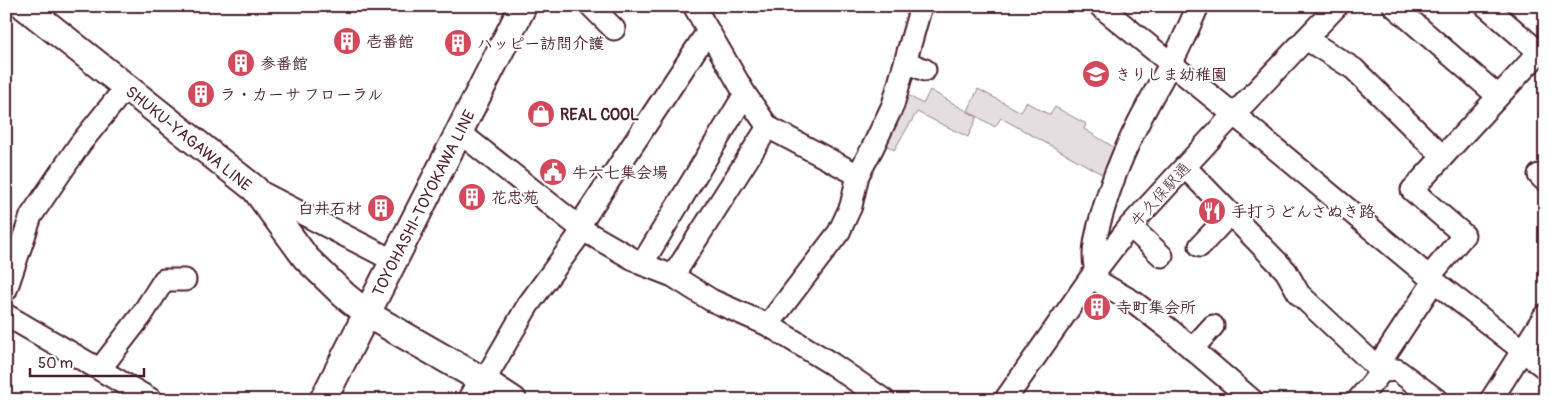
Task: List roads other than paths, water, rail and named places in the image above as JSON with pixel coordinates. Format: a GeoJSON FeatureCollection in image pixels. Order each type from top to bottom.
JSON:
{"type":"FeatureCollection","features":[{"type":"Feature","properties":{"kind":"main road","name":"TOYOHASHI-TOYOKAWA LINE"},"geometry":{"type":"LineString","coordinates":[[323,400],[523,6]]}},
{"type":"Feature","properties":{"kind":"main road","name":"SHUKU-YAGAWA LINE"},"geometry":{"type":"LineString","coordinates":[[26,7],[255,189],[306,258],[367,314],[478,387],[513,400]]}},
{"type":"Feature","properties":{"kind":"street"},"geometry":{"type":"LineString","coordinates":[[591,6],[614,29]]}},
{"type":"Feature","properties":{"kind":"street"},"geometry":{"type":"LineString","coordinates":[[694,6],[745,94],[768,127],[858,175]]}},
{"type":"Feature","properties":{"kind":"street"},"geometry":{"type":"LineString","coordinates":[[768,325],[839,232],[851,206],[858,175],[893,105],[906,62],[920,41],[921,6]]}},
{"type":"Feature","properties":{"kind":"street"},"geometry":{"type":"LineString","coordinates":[[1100,6],[1432,279],[1545,368]]}},
{"type":"Feature","properties":{"kind":"street"},"geometry":{"type":"LineString","coordinates":[[1198,6],[1171,64],[1153,93],[1111,181],[1099,223],[1094,255],[1096,270],[1099,282],[1134,302],[1252,400]]}},
{"type":"Feature","properties":{"kind":"street","name":"牛久保駅通"},"geometry":{"type":"LineString","coordinates":[[1006,400],[1096,270],[1130,226],[1337,6]]}},
{"type":"Feature","properties":{"kind":"street"},"geometry":{"type":"LineString","coordinates":[[1394,6],[1498,96]]}},
{"type":"Feature","properties":{"kind":"street"},"geometry":{"type":"LineString","coordinates":[[1358,400],[1378,376],[1379,364],[1432,279],[1464,235],[1412,190],[1542,49],[1486,6]]}},
{"type":"Feature","properties":{"kind":"street"},"geometry":{"type":"LineString","coordinates":[[478,387],[528,305],[581,228],[708,31]]}},
{"type":"Feature","properties":{"kind":"street"},"geometry":{"type":"LineString","coordinates":[[1306,40],[1354,68],[1442,156]]}},
{"type":"Feature","properties":{"kind":"street"},"geometry":{"type":"LineString","coordinates":[[906,62],[925,70]]}},
{"type":"Feature","properties":{"kind":"street"},"geometry":{"type":"LineString","coordinates":[[6,290],[31,216],[80,144],[126,87]]}},
{"type":"Feature","properties":{"kind":"street"},"geometry":{"type":"LineString","coordinates":[[642,264],[745,94]]}},
{"type":"Feature","properties":{"kind":"street"},"geometry":{"type":"LineString","coordinates":[[673,276],[768,127]]}},
{"type":"Feature","properties":{"kind":"street"},"geometry":{"type":"LineString","coordinates":[[459,132],[581,228],[642,264],[673,276],[712,300],[768,325],[832,364],[884,400]]}},
{"type":"Feature","properties":{"kind":"street"},"geometry":{"type":"LineString","coordinates":[[1185,167],[1286,271],[1299,294],[1379,369],[1397,370],[1437,400]]}},
{"type":"Feature","properties":{"kind":"street"},"geometry":{"type":"LineString","coordinates":[[255,189],[394,261]]}},
{"type":"Feature","properties":{"kind":"street"},"geometry":{"type":"LineString","coordinates":[[1200,246],[1230,214]]}},
{"type":"Feature","properties":{"kind":"street"},"geometry":{"type":"LineString","coordinates":[[1130,226],[1162,256]]}},
{"type":"Feature","properties":{"kind":"street"},"geometry":{"type":"LineString","coordinates":[[100,369],[142,316],[164,280],[185,280]]}},
{"type":"Feature","properties":{"kind":"street"},"geometry":{"type":"LineString","coordinates":[[6,315],[152,400]]}},
{"type":"Feature","properties":{"kind":"street"},"geometry":{"type":"LineString","coordinates":[[1490,400],[1545,315]]}},
{"type":"Feature","properties":{"kind":"street"},"geometry":{"type":"LineString","coordinates":[[1192,349],[1213,326]]}},
{"type":"Feature","properties":{"kind":"place","name":"壱番館"},"geometry":{"type":"Point","coordinates":[347,41]}},
{"type":"Feature","properties":{"kind":"place","name":"ハッピー訪問介護"},"geometry":{"type":"Point","coordinates":[458,43]}},
{"type":"Feature","properties":{"kind":"place","name":"参番館"},"geometry":{"type":"Point","coordinates":[241,63]}},
{"type":"Feature","properties":{"kind":"place","name":"きりしま幼稚園"},"geometry":{"type":"Point","coordinates":[1096,74]}},
{"type":"Feature","properties":{"kind":"place","name":"ラ・カーサ フローラル"},"geometry":{"type":"Point","coordinates":[201,94]}},
{"type":"Feature","properties":{"kind":"place","name":"REAL COOL"},"geometry":{"type":"Point","coordinates":[541,114]}},
{"type":"Feature","properties":{"kind":"place","name":"牛六七集会場"},"geometry":{"type":"Point","coordinates":[553,172]}},
{"type":"Feature","properties":{"kind":"place","name":"花忠苑"},"geometry":{"type":"Point","coordinates":[472,197]}},
{"type":"Feature","properties":{"kind":"place","name":"白井石材"},"geometry":{"type":"Point","coordinates":[381,208]}},
{"type":"Feature","properties":{"kind":"place","name":"手打うどんさぬき路"},"geometry":{"type":"Point","coordinates":[1212,211]}},
{"type":"Feature","properties":{"kind":"place","name":"寺町集会所"},"geometry":{"type":"Point","coordinates":[1097,307]}}]}
